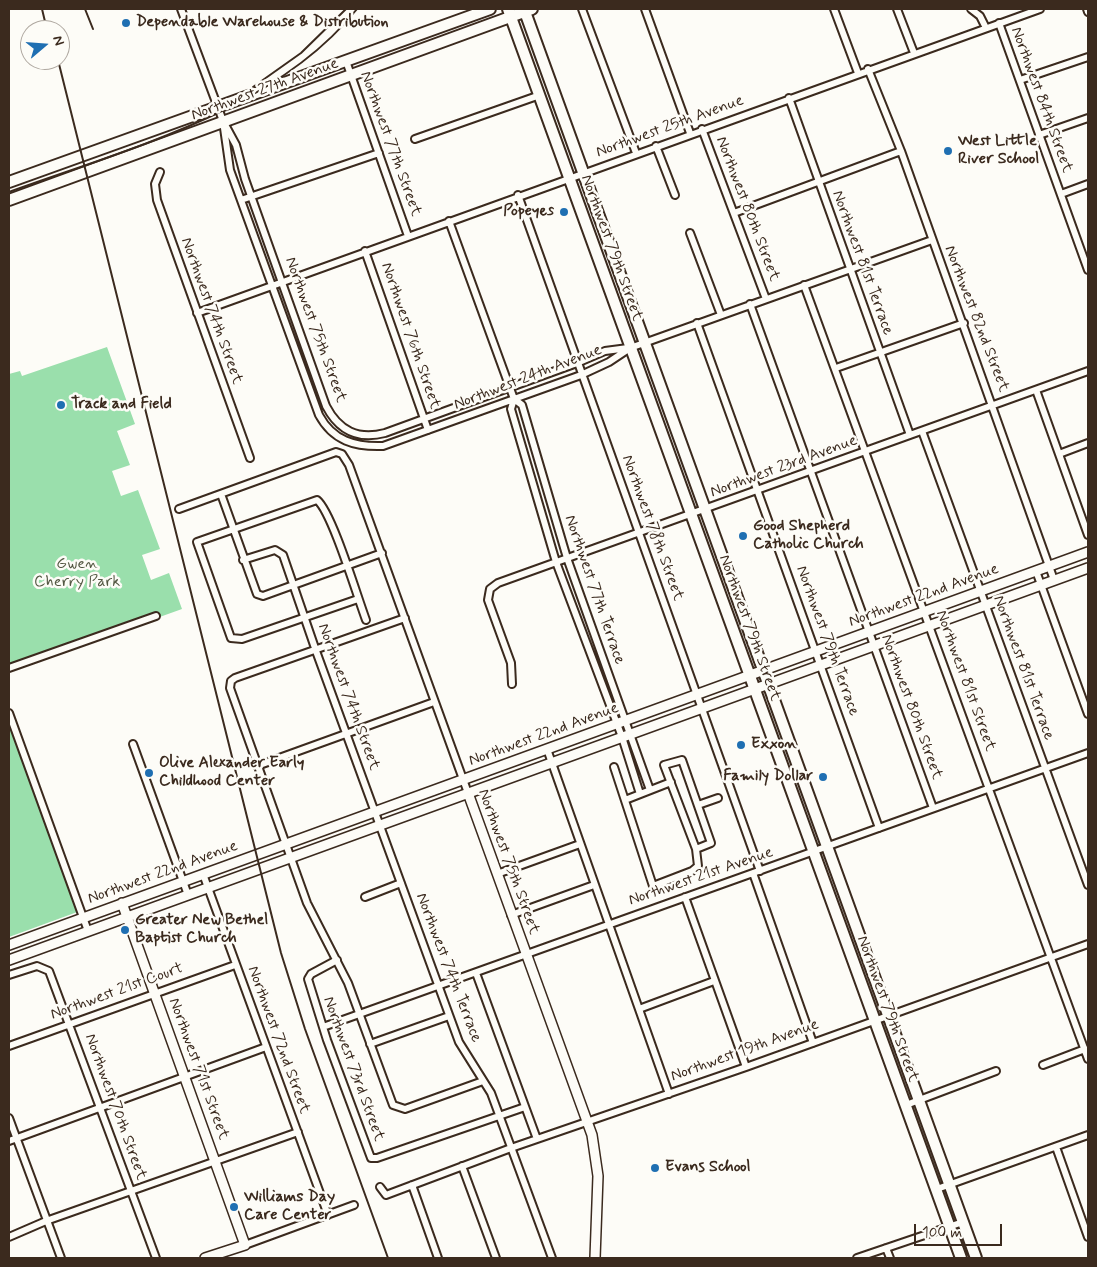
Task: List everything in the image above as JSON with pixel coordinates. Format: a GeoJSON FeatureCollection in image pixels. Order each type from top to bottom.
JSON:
{"type":"FeatureCollection","features":[{"type":"Feature","properties":{"kind":"main road","name":"Northwest 27th Avenue"},"geometry":{"type":"LineString","coordinates":[[9,182],[490,9]]}},
{"type":"Feature","properties":{"kind":"main road","name":"Northwest 27th Avenue"},"geometry":{"type":"LineString","coordinates":[[9,198],[437,42],[510,12],[527,10]]}},
{"type":"Feature","properties":{"kind":"main road","name":"Northwest 79th Street"},"geometry":{"type":"LineString","coordinates":[[527,10],[614,258],[976,1258]]}},
{"type":"Feature","properties":{"kind":"main road","name":"Northwest 79th Street"},"geometry":{"type":"LineString","coordinates":[[510,12],[630,348],[756,689],[961,1258]]}},
{"type":"Feature","properties":{"kind":"main road"},"geometry":{"type":"LineString","coordinates":[[432,30],[437,42]]}},
{"type":"Feature","properties":{"kind":"main road"},"geometry":{"type":"LineString","coordinates":[[320,70],[325,83]]}},
{"type":"Feature","properties":{"kind":"main road"},"geometry":{"type":"LineString","coordinates":[[600,263],[614,258]]}},
{"type":"Feature","properties":{"kind":"main road"},"geometry":{"type":"LineString","coordinates":[[661,432],[676,427]]}},
{"type":"Feature","properties":{"kind":"main road","name":"Northwest 22nd Avenue"},"geometry":{"type":"LineString","coordinates":[[9,945],[1088,552]]}},
{"type":"Feature","properties":{"kind":"main road"},"geometry":{"type":"LineString","coordinates":[[710,565],[724,590],[737,597]]}},
{"type":"Feature","properties":{"kind":"main road","name":"Northwest 22nd Avenue"},"geometry":{"type":"LineString","coordinates":[[9,960],[1088,568]]}},
{"type":"Feature","properties":{"kind":"main road"},"geometry":{"type":"LineString","coordinates":[[782,762],[794,757]]}},
{"type":"Feature","properties":{"kind":"main road","name":"Northwest 75th Street"},"geometry":{"type":"LineString","coordinates":[[468,793],[588,1122],[596,1153],[598,1176],[595,1258]]}},
{"type":"Feature","properties":{"kind":"main road","name":"Northwest 71st Street"},"geometry":{"type":"LineString","coordinates":[[122,903],[245,1245]]}},
{"type":"Feature","properties":{"kind":"main road"},"geometry":{"type":"LineString","coordinates":[[848,945],[862,940]]}},
{"type":"Feature","properties":{"kind":"main road"},"geometry":{"type":"LineString","coordinates":[[205,1258],[245,1245]]}},
{"type":"Feature","properties":{"kind":"street","name":"Northwest 75th Street"},"geometry":{"type":"LineString","coordinates":[[181,9],[223,121],[236,145],[252,197],[314,373],[330,414],[344,429],[352,434],[372,436],[510,388],[605,351],[630,348]]}},
{"type":"Feature","properties":{"kind":"street"},"geometry":{"type":"LineString","coordinates":[[582,9],[636,153]]}},
{"type":"Feature","properties":{"kind":"street","name":"Northwest 80th Street"},"geometry":{"type":"LineString","coordinates":[[645,9],[690,134]]}},
{"type":"Feature","properties":{"kind":"street"},"geometry":{"type":"LineString","coordinates":[[834,9],[858,73]]}},
{"type":"Feature","properties":{"kind":"street"},"geometry":{"type":"LineString","coordinates":[[897,9],[914,53]]}},
{"type":"Feature","properties":{"kind":"street"},"geometry":{"type":"LineString","coordinates":[[971,9],[980,16],[986,28]]}},
{"type":"Feature","properties":{"kind":"street","name":"Northwest 25th Avenue"},"geometry":{"type":"LineString","coordinates":[[197,313],[868,69],[1040,9]]}},
{"type":"Feature","properties":{"kind":"street","name":"Northwest 84th Street"},"geometry":{"type":"LineString","coordinates":[[999,24],[1088,270]]}},
{"type":"Feature","properties":{"kind":"street"},"geometry":{"type":"LineString","coordinates":[[1020,80],[1088,57]]}},
{"type":"Feature","properties":{"kind":"street","name":"Northwest 77th Street"},"geometry":{"type":"LineString","coordinates":[[346,61],[408,236]]}},
{"type":"Feature","properties":{"kind":"street","name":"Northwest 82nd Street"},"geometry":{"type":"LineString","coordinates":[[868,69],[901,151],[932,240],[964,323],[994,406],[1020,489],[1054,580]]}},
{"type":"Feature","properties":{"kind":"street"},"geometry":{"type":"LineString","coordinates":[[415,139],[540,95]]}},
{"type":"Feature","properties":{"kind":"street","name":"Northwest 81st Terrace"},"geometry":{"type":"LineString","coordinates":[[789,98],[818,184],[910,435]]}},
{"type":"Feature","properties":{"kind":"street"},"geometry":{"type":"LineString","coordinates":[[1040,135],[1088,118]]}},
{"type":"Feature","properties":{"kind":"street","name":"Northwest 75th Street"},"geometry":{"type":"LineString","coordinates":[[223,121],[230,170],[319,414],[330,432]]}},
{"type":"Feature","properties":{"kind":"street","name":"Northwest 80th Street"},"geometry":{"type":"LineString","coordinates":[[702,129],[766,299]]}},
{"type":"Feature","properties":{"kind":"street"},"geometry":{"type":"LineString","coordinates":[[656,146],[675,195]]}},
{"type":"Feature","properties":{"kind":"street"},"geometry":{"type":"LineString","coordinates":[[734,213],[818,184],[901,151]]}},
{"type":"Feature","properties":{"kind":"street"},"geometry":{"type":"LineString","coordinates":[[242,200],[378,153]]}},
{"type":"Feature","properties":{"kind":"street","name":"Northwest 74th Street"},"geometry":{"type":"LineString","coordinates":[[160,172],[154,184],[155,193],[250,458]]}},
{"type":"Feature","properties":{"kind":"street"},"geometry":{"type":"LineString","coordinates":[[1061,194],[1088,184]]}},
{"type":"Feature","properties":{"kind":"street","name":"Northwest 78th Street"},"geometry":{"type":"LineString","coordinates":[[518,196],[577,363],[704,708],[730,783],[813,1043]]}},
{"type":"Feature","properties":{"kind":"street","name":"Northwest 77th Terrace"},"geometry":{"type":"LineString","coordinates":[[449,221],[514,399],[522,405],[567,558],[620,723]]}},
{"type":"Feature","properties":{"kind":"street"},"geometry":{"type":"LineString","coordinates":[[690,233],[721,315]]}},
{"type":"Feature","properties":{"kind":"street"},"geometry":{"type":"LineString","coordinates":[[256,241],[266,237]]}},
{"type":"Feature","properties":{"kind":"street","name":"Northwest 24th Avenue"},"geometry":{"type":"LineString","coordinates":[[330,432],[346,442],[365,447],[383,446],[582,375],[609,362],[630,348],[645,342],[932,240]]}},
{"type":"Feature","properties":{"kind":"street","name":"Northwest 76th Street"},"geometry":{"type":"LineString","coordinates":[[365,251],[428,430]]}},
{"type":"Feature","properties":{"kind":"street","name":"Northwest 81st Street"},"geometry":{"type":"LineString","coordinates":[[804,285],[990,787],[1088,1059]]}},
{"type":"Feature","properties":{"kind":"street","name":"Northwest 80th Street"},"geometry":{"type":"LineString","coordinates":[[750,304],[933,808]]}},
{"type":"Feature","properties":{"kind":"street","name":"Northwest 79th Terrace"},"geometry":{"type":"LineString","coordinates":[[697,323],[879,828]]}},
{"type":"Feature","properties":{"kind":"street"},"geometry":{"type":"LineString","coordinates":[[836,368],[964,323]]}},
{"type":"Feature","properties":{"kind":"street"},"geometry":{"type":"LineString","coordinates":[[290,333],[299,330]]}},
{"type":"Feature","properties":{"kind":"street","name":"Northwest 23rd Avenue"},"geometry":{"type":"LineString","coordinates":[[512,684],[513,671],[488,600],[490,589],[498,583],[759,491],[1088,371]]}},
{"type":"Feature","properties":{"kind":"street"},"geometry":{"type":"LineString","coordinates":[[306,376],[314,373]]}},
{"type":"Feature","properties":{"kind":"street"},"geometry":{"type":"LineString","coordinates":[[1036,390],[1088,535]]}},
{"type":"Feature","properties":{"kind":"street","name":"Northwest 77th Terrace"},"geometry":{"type":"LineString","coordinates":[[514,399],[511,409],[556,562],[620,723],[650,790]]}},
{"type":"Feature","properties":{"kind":"street","name":"Northwest 81st Terrace"},"geometry":{"type":"LineString","coordinates":[[922,431],[1088,885]]}},
{"type":"Feature","properties":{"kind":"street"},"geometry":{"type":"LineString","coordinates":[[1059,454],[1088,443]]}},
{"type":"Feature","properties":{"kind":"street","name":"Northwest 75th Street"},"geometry":{"type":"LineString","coordinates":[[221,494],[336,452],[342,454],[350,465],[468,793]]}},
{"type":"Feature","properties":{"kind":"street"},"geometry":{"type":"LineString","coordinates":[[532,479],[543,476]]}},
{"type":"Feature","properties":{"kind":"street"},"geometry":{"type":"LineString","coordinates":[[180,509],[221,494],[254,590],[263,596],[382,553]]}},
{"type":"Feature","properties":{"kind":"street"},"geometry":{"type":"LineString","coordinates":[[358,598],[242,639],[232,638],[196,542],[317,500],[324,506],[346,566],[358,598],[366,620]]}},
{"type":"Feature","properties":{"kind":"street"},"geometry":{"type":"LineString","coordinates":[[547,532],[558,528]]}},
{"type":"Feature","properties":{"kind":"street","name":"Northwest 74th Street"},"geometry":{"type":"LineString","coordinates":[[244,560],[272,550],[279,550],[283,555],[380,825]]}},
{"type":"Feature","properties":{"kind":"street"},"geometry":{"type":"LineString","coordinates":[[1036,570],[1088,714]]}},
{"type":"Feature","properties":{"kind":"street"},"geometry":{"type":"LineString","coordinates":[[9,668],[156,616]]}},
{"type":"Feature","properties":{"kind":"street"},"geometry":{"type":"LineString","coordinates":[[316,651],[405,618]]}},
{"type":"Feature","properties":{"kind":"street","name":"Northwest 73rd Street"},"geometry":{"type":"LineString","coordinates":[[316,651],[235,678],[230,682],[230,688],[257,766],[307,903],[348,983],[393,1105],[405,1109],[483,1081]]}},
{"type":"Feature","properties":{"kind":"street"},"geometry":{"type":"LineString","coordinates":[[257,766],[434,702]]}},
{"type":"Feature","properties":{"kind":"street"},"geometry":{"type":"LineString","coordinates":[[9,713],[88,931]]}},
{"type":"Feature","properties":{"kind":"street","name":"Northwest 77th Terrace"},"geometry":{"type":"LineString","coordinates":[[626,736],[640,794]]}},
{"type":"Feature","properties":{"kind":"street"},"geometry":{"type":"LineString","coordinates":[[134,744],[188,895]]}},
{"type":"Feature","properties":{"kind":"street"},"geometry":{"type":"LineString","coordinates":[[547,750],[669,1094]]}},
{"type":"Feature","properties":{"kind":"street","name":"Northwest 21st Avenue"},"geometry":{"type":"LineString","coordinates":[[323,1027],[1088,753]]}},
{"type":"Feature","properties":{"kind":"street"},"geometry":{"type":"LineString","coordinates":[[614,767],[653,886],[692,871],[698,866],[696,849],[664,765],[682,760],[711,843],[696,849]]}},
{"type":"Feature","properties":{"kind":"street"},"geometry":{"type":"LineString","coordinates":[[625,800],[671,782]]}},
{"type":"Feature","properties":{"kind":"street"},"geometry":{"type":"LineString","coordinates":[[698,805],[718,798]]}},
{"type":"Feature","properties":{"kind":"street","name":"Northwest 74th Terrace"},"geometry":{"type":"LineString","coordinates":[[380,825],[459,1042],[483,1081],[500,1116],[552,1258]]}},
{"type":"Feature","properties":{"kind":"street"},"geometry":{"type":"LineString","coordinates":[[497,874],[580,844]]}},
{"type":"Feature","properties":{"kind":"street","name":"Northwest 72nd Street"},"geometry":{"type":"LineString","coordinates":[[203,874],[328,1216]]}},
{"type":"Feature","properties":{"kind":"street"},"geometry":{"type":"LineString","coordinates":[[365,897],[401,883]]}},
{"type":"Feature","properties":{"kind":"street"},"geometry":{"type":"LineString","coordinates":[[511,915],[594,885]]}},
{"type":"Feature","properties":{"kind":"street"},"geometry":{"type":"LineString","coordinates":[[685,897],[746,1067]]}},
{"type":"Feature","properties":{"kind":"street","name":"Northwest 19th Avenue"},"geometry":{"type":"LineString","coordinates":[[412,1185],[511,1148],[746,1067],[1088,944]]}},
{"type":"Feature","properties":{"kind":"street","name":"Northwest 73rd Street"},"geometry":{"type":"LineString","coordinates":[[337,960],[311,974],[308,979],[327,1040],[371,1158],[377,1158],[500,1116]]}},
{"type":"Feature","properties":{"kind":"street","name":"Northwest 21st Court"},"geometry":{"type":"LineString","coordinates":[[9,1046],[235,965]]}},
{"type":"Feature","properties":{"kind":"street","name":"Northwest 70th Street"},"geometry":{"type":"LineString","coordinates":[[9,976],[34,966],[44,967],[49,971],[156,1258]]}},
{"type":"Feature","properties":{"kind":"street","name":"Northwest 74th Terrace"},"geometry":{"type":"LineString","coordinates":[[476,973],[537,1139]]}},
{"type":"Feature","properties":{"kind":"street"},"geometry":{"type":"LineString","coordinates":[[639,1008],[714,981]]}},
{"type":"Feature","properties":{"kind":"street"},"geometry":{"type":"LineString","coordinates":[[370,1044],[449,1016]]}},
{"type":"Feature","properties":{"kind":"street"},"geometry":{"type":"LineString","coordinates":[[9,1141],[266,1047]]}},
{"type":"Feature","properties":{"kind":"street"},"geometry":{"type":"LineString","coordinates":[[1043,1064],[1085,1049]]}},
{"type":"Feature","properties":{"kind":"street"},"geometry":{"type":"LineString","coordinates":[[906,1105],[996,1071]]}},
{"type":"Feature","properties":{"kind":"street"},"geometry":{"type":"LineString","coordinates":[[500,1116],[525,1107]]}},
{"type":"Feature","properties":{"kind":"street"},"geometry":{"type":"LineString","coordinates":[[9,1118],[61,1258]]}},
{"type":"Feature","properties":{"kind":"street"},"geometry":{"type":"LineString","coordinates":[[9,1237],[46,1221],[298,1132]]}},
{"type":"Feature","properties":{"kind":"street"},"geometry":{"type":"LineString","coordinates":[[937,1189],[1088,1135]]}},
{"type":"Feature","properties":{"kind":"street"},"geometry":{"type":"LineString","coordinates":[[1056,1147],[1088,1237]]}},
{"type":"Feature","properties":{"kind":"street"},"geometry":{"type":"LineString","coordinates":[[462,1166],[496,1258]]}},
{"type":"Feature","properties":{"kind":"street"},"geometry":{"type":"LineString","coordinates":[[380,1187],[386,1195],[412,1185],[438,1258]]}},
{"type":"Feature","properties":{"kind":"street"},"geometry":{"type":"LineString","coordinates":[[245,1245],[354,1205]]}},
{"type":"Feature","properties":{"kind":"street"},"geometry":{"type":"LineString","coordinates":[[857,1258],[963,1222]]}},
{"type":"Feature","properties":{"kind":"street"},"geometry":{"type":"LineString","coordinates":[[886,1248],[890,1258]]}},
{"type":"Feature","properties":{"kind":"green space","name":"Gwen Cherry Park"},"geometry":{"type":"Polygon","coordinates":[[[107,347],[135,424],[117,431],[130,465],[112,471],[121,496],[138,490],[160,549],[142,555],[151,580],[169,573],[182,609],[9,671],[9,374],[20,371],[22,376],[107,347]]]}},
{"type":"Feature","properties":{"kind":"green space"},"geometry":{"type":"Polygon","coordinates":[[[9,716],[80,911],[9,937],[9,716]]]}},
{"type":"Feature","properties":{"kind":"railway"},"geometry":{"type":"LineString","coordinates":[[42,9],[45,20]]}},
{"type":"Feature","properties":{"kind":"railway"},"geometry":{"type":"LineString","coordinates":[[85,9],[93,29]]}},
{"type":"Feature","properties":{"kind":"railway"},"geometry":{"type":"LineString","coordinates":[[253,87],[301,53],[346,9]]}},
{"type":"Feature","properties":{"kind":"railway"},"geometry":{"type":"LineString","coordinates":[[9,192],[150,142],[197,123],[242,100],[285,75],[324,44],[357,9]]}},
{"type":"Feature","properties":{"kind":"railway"},"geometry":{"type":"LineString","coordinates":[[60,70],[281,953],[305,1029],[388,1258]]}},
{"type":"Feature","properties":{"kind":"place","name":"Dependable Warehouse & Distribution"},"geometry":{"type":"Point","coordinates":[126,23]}},
{"type":"Feature","properties":{"kind":"place","name":"West Little River School"},"geometry":{"type":"Point","coordinates":[948,151]}},
{"type":"Feature","properties":{"kind":"place","name":"Popeyes"},"geometry":{"type":"Point","coordinates":[564,212]}},
{"type":"Feature","properties":{"kind":"place","name":"Track and Field"},"geometry":{"type":"Point","coordinates":[61,405]}},
{"type":"Feature","properties":{"kind":"place","name":"Good Shepherd Catholic Church"},"geometry":{"type":"Point","coordinates":[743,536]}},
{"type":"Feature","properties":{"kind":"place","name":"Exxon"},"geometry":{"type":"Point","coordinates":[741,745]}},
{"type":"Feature","properties":{"kind":"place","name":"Olive Alexander Early Childhood Center"},"geometry":{"type":"Point","coordinates":[149,773]}},
{"type":"Feature","properties":{"kind":"place","name":"Family Dollar"},"geometry":{"type":"Point","coordinates":[823,777]}},
{"type":"Feature","properties":{"kind":"place","name":"Greater New Bethel Baptist Church"},"geometry":{"type":"Point","coordinates":[125,930]}},
{"type":"Feature","properties":{"kind":"place","name":"Evans School"},"geometry":{"type":"Point","coordinates":[655,1168]}},
{"type":"Feature","properties":{"kind":"place","name":"Williams Day Care Center"},"geometry":{"type":"Point","coordinates":[234,1207]}}]}
